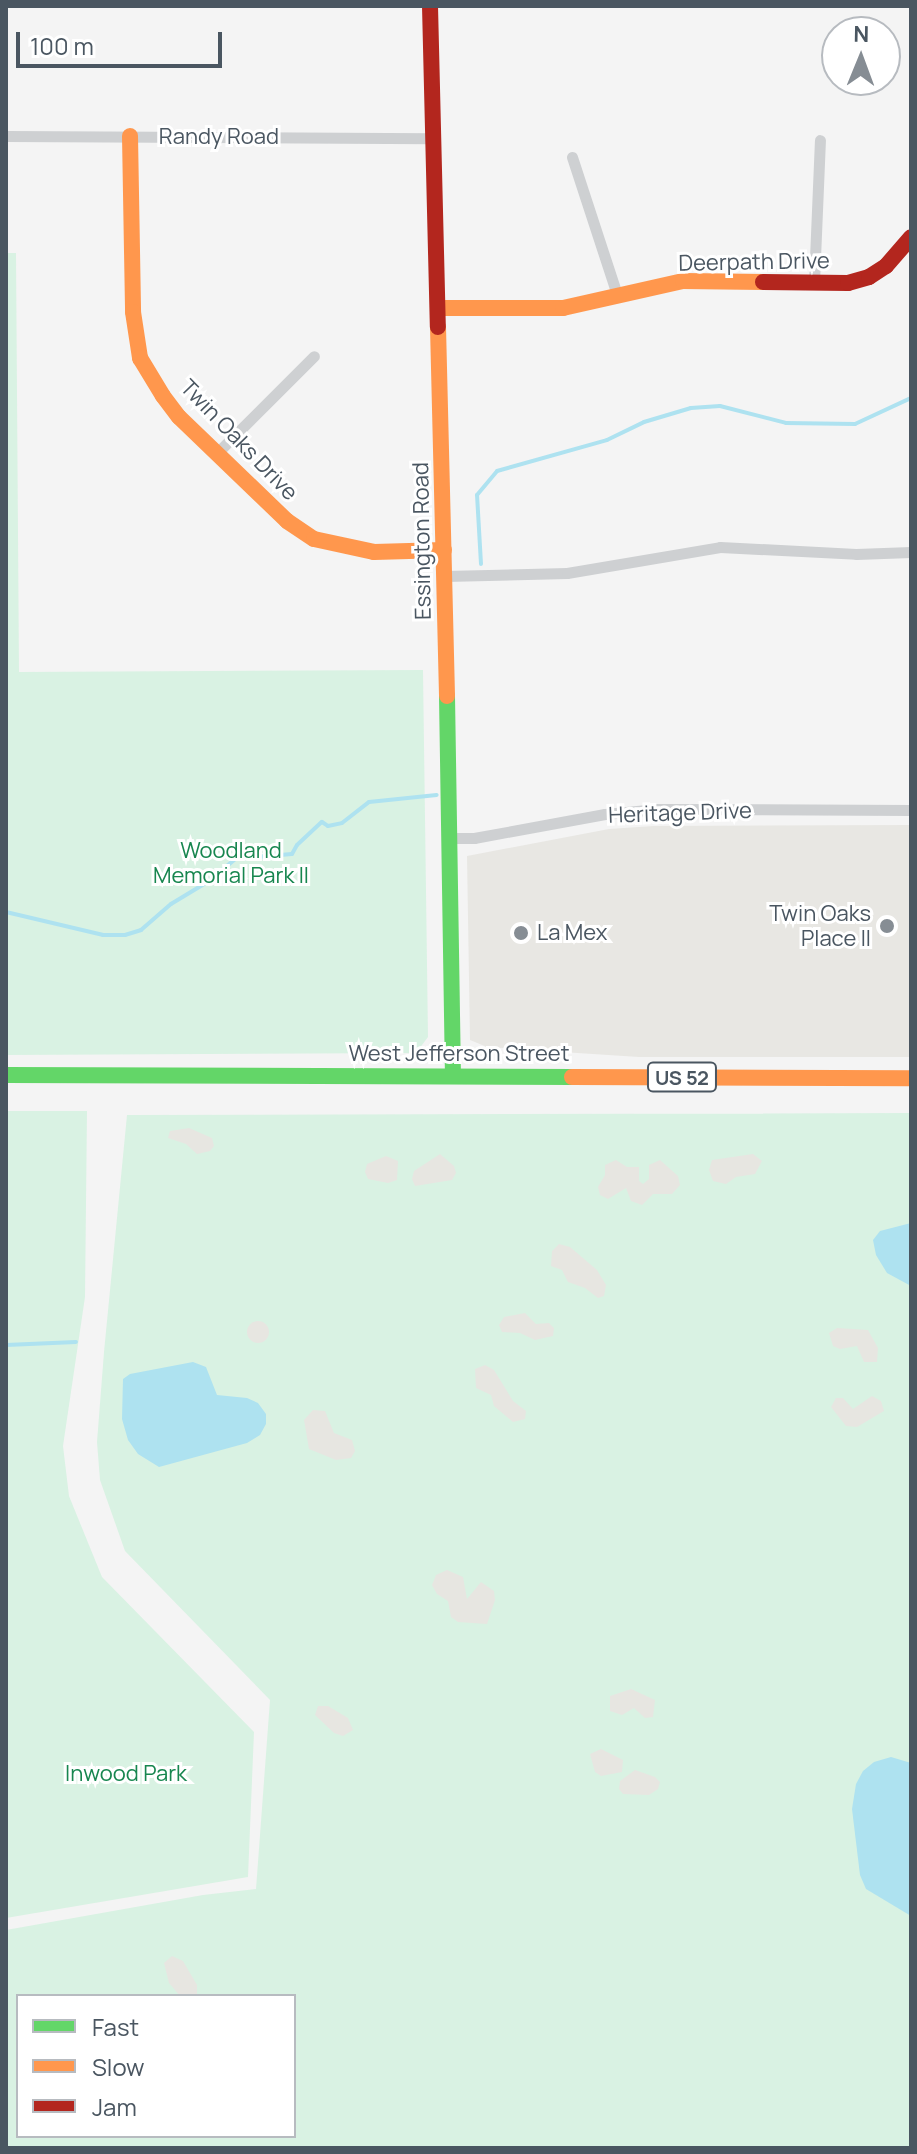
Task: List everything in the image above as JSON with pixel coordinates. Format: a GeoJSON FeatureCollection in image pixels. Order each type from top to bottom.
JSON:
{"type":"FeatureCollection","features":[{"type":"Feature","properties":{"kind":"main road","name":"Essington Road"},"geometry":{"type":"LineString","coordinates":[[430,6],[451,838],[453,1076]]}},
{"type":"Feature","properties":{"kind":"main road","name":"Twin Oaks Drive"},"geometry":{"type":"LineString","coordinates":[[130,136],[133,312],[140,358],[179,417],[287,521],[314,539],[374,552],[444,550]]}},
{"type":"Feature","properties":{"kind":"main road","name":"Deerpath Drive"},"geometry":{"type":"LineString","coordinates":[[438,308],[563,308],[683,281],[848,283],[869,277],[886,266],[911,237]]}},
{"type":"Feature","properties":{"kind":"main road","name":"West Jefferson Street"},"geometry":{"type":"LineString","coordinates":[[6,1075],[911,1078]]}},
{"type":"Feature","properties":{"kind":"street","name":"Randy Road"},"geometry":{"type":"LineString","coordinates":[[6,136],[432,138]]}},
{"type":"Feature","properties":{"kind":"street"},"geometry":{"type":"LineString","coordinates":[[814,282],[820,140]]}},
{"type":"Feature","properties":{"kind":"street"},"geometry":{"type":"LineString","coordinates":[[572,157],[617,295]]}},
{"type":"Feature","properties":{"kind":"street"},"geometry":{"type":"LineString","coordinates":[[217,453],[314,356]]}},
{"type":"Feature","properties":{"kind":"street"},"geometry":{"type":"LineString","coordinates":[[445,576],[567,573],[720,547],[856,554],[911,552]]}},
{"type":"Feature","properties":{"kind":"street","name":"Heritage Drive"},"geometry":{"type":"LineString","coordinates":[[451,838],[474,838],[605,814],[658,809],[911,810]]}},
{"type":"Feature","properties":{"kind":"shaded area"},"geometry":{"type":"Polygon","coordinates":[[[911,825],[911,1057],[639,1057],[487,1047],[470,1040],[467,856],[609,829],[654,826],[911,825]]]}},
{"type":"Feature","properties":{"kind":"green space","name":"Woodland Memorial Park II"},"geometry":{"type":"Polygon","coordinates":[[[6,253],[16,253],[19,672],[423,670],[428,1037],[416,1053],[6,1055],[6,253]]]}},
{"type":"Feature","properties":{"kind":"green space","name":"Inwood Park"},"geometry":{"type":"Polygon","coordinates":[[[6,1111],[87,1111],[85,1297],[63,1446],[69,1496],[102,1577],[254,1732],[248,1877],[6,1918],[6,1111]]]}},
{"type":"Feature","properties":{"kind":"green space"},"geometry":{"type":"Polygon","coordinates":[[[911,1113],[911,2148],[6,2148],[6,1930],[203,1895],[256,1889],[270,1700],[125,1551],[100,1480],[97,1442],[127,1115],[911,1113]]]}},
{"type":"Feature","properties":{"kind":"sand"},"geometry":{"type":"Polygon","coordinates":[[[189,1128],[212,1138],[214,1146],[210,1151],[197,1154],[186,1144],[168,1138],[170,1131],[189,1128]]]}},
{"type":"Feature","properties":{"kind":"sand"},"geometry":{"type":"Polygon","coordinates":[[[440,1154],[454,1166],[456,1173],[452,1180],[415,1186],[412,1179],[414,1171],[440,1154]]]}},
{"type":"Feature","properties":{"kind":"sand"},"geometry":{"type":"Polygon","coordinates":[[[753,1154],[762,1161],[755,1174],[736,1177],[726,1184],[713,1181],[709,1170],[712,1160],[753,1154]]]}},
{"type":"Feature","properties":{"kind":"sand"},"geometry":{"type":"Polygon","coordinates":[[[386,1156],[398,1161],[397,1180],[388,1183],[368,1179],[365,1172],[367,1164],[386,1156]]]}},
{"type":"Feature","properties":{"kind":"sand"},"geometry":{"type":"Polygon","coordinates":[[[616,1160],[627,1167],[639,1167],[639,1181],[643,1184],[649,1179],[649,1165],[660,1160],[678,1176],[680,1185],[672,1194],[653,1194],[642,1205],[631,1201],[626,1188],[608,1199],[600,1195],[598,1187],[605,1175],[605,1165],[616,1160]]]}},
{"type":"Feature","properties":{"kind":"sand"},"geometry":{"type":"Polygon","coordinates":[[[559,1244],[570,1247],[597,1270],[606,1285],[604,1296],[598,1298],[585,1288],[568,1282],[562,1270],[551,1266],[552,1251],[559,1244]]]}},
{"type":"Feature","properties":{"kind":"sand"},"geometry":{"type":"Polygon","coordinates":[[[525,1313],[536,1324],[549,1323],[554,1328],[553,1336],[535,1340],[520,1333],[502,1332],[499,1325],[504,1317],[525,1313]]]}},
{"type":"Feature","properties":{"kind":"sand"},"geometry":{"type":"Polygon","coordinates":[[[254,1321],[262,1321],[269,1332],[262,1343],[254,1343],[247,1336],[247,1328],[254,1321]]]}},
{"type":"Feature","properties":{"kind":"sand"},"geometry":{"type":"Polygon","coordinates":[[[837,1328],[868,1330],[878,1348],[877,1362],[864,1362],[857,1346],[840,1349],[833,1346],[829,1333],[837,1328]]]}},
{"type":"Feature","properties":{"kind":"sand"},"geometry":{"type":"Polygon","coordinates":[[[485,1365],[494,1370],[513,1401],[526,1411],[525,1419],[513,1422],[494,1406],[491,1395],[476,1388],[475,1369],[485,1365]]]}},
{"type":"Feature","properties":{"kind":"sand"},"geometry":{"type":"Polygon","coordinates":[[[872,1396],[881,1401],[884,1411],[857,1427],[846,1426],[831,1407],[836,1398],[843,1398],[853,1409],[872,1396]]]}},
{"type":"Feature","properties":{"kind":"sand"},"geometry":{"type":"Polygon","coordinates":[[[313,1410],[325,1411],[334,1433],[352,1440],[355,1451],[351,1458],[336,1460],[309,1449],[304,1420],[313,1410]]]}},
{"type":"Feature","properties":{"kind":"sand"},"geometry":{"type":"Polygon","coordinates":[[[447,1570],[463,1577],[467,1599],[481,1582],[494,1591],[495,1600],[487,1624],[458,1622],[451,1617],[448,1601],[437,1594],[432,1585],[436,1575],[447,1570]]]}},
{"type":"Feature","properties":{"kind":"sand"},"geometry":{"type":"Polygon","coordinates":[[[631,1689],[655,1700],[653,1717],[645,1718],[634,1708],[622,1715],[610,1711],[610,1696],[631,1689]]]}},
{"type":"Feature","properties":{"kind":"sand"},"geometry":{"type":"Polygon","coordinates":[[[318,1706],[328,1706],[348,1718],[353,1730],[343,1736],[334,1733],[315,1715],[318,1706]]]}},
{"type":"Feature","properties":{"kind":"sand"},"geometry":{"type":"Polygon","coordinates":[[[601,1749],[623,1760],[622,1772],[601,1776],[595,1772],[590,1754],[601,1749]]]}},
{"type":"Feature","properties":{"kind":"sand"},"geometry":{"type":"Polygon","coordinates":[[[635,1770],[655,1777],[660,1782],[658,1789],[649,1795],[623,1794],[619,1789],[620,1781],[635,1770]]]}},
{"type":"Feature","properties":{"kind":"sand"},"geometry":{"type":"Polygon","coordinates":[[[172,1956],[183,1961],[197,1985],[197,1994],[178,1994],[169,1983],[164,1963],[172,1956]]]}},
{"type":"Feature","properties":{"kind":"water"},"geometry":{"type":"Polygon","coordinates":[[[911,1223],[911,1286],[887,1273],[876,1255],[873,1240],[880,1231],[911,1223]]]}},
{"type":"Feature","properties":{"kind":"water"},"geometry":{"type":"Polygon","coordinates":[[[193,1362],[206,1367],[217,1395],[247,1398],[258,1403],[266,1414],[266,1424],[260,1435],[247,1443],[159,1467],[138,1454],[128,1440],[122,1419],[123,1379],[130,1374],[193,1362]]]}},
{"type":"Feature","properties":{"kind":"water"},"geometry":{"type":"Polygon","coordinates":[[[891,1757],[911,1763],[911,1916],[866,1889],[860,1875],[852,1809],[856,1784],[863,1771],[874,1762],[891,1757]]]}},
{"type":"Feature","properties":{"kind":"waterway"},"geometry":{"type":"LineString","coordinates":[[481,564],[477,495],[497,471],[607,440],[644,422],[691,408],[720,406],[786,423],[855,424],[911,398]]}},
{"type":"Feature","properties":{"kind":"waterway"},"geometry":{"type":"LineString","coordinates":[[6,912],[103,935],[125,935],[141,930],[171,904],[209,881],[235,859],[292,854],[297,845],[322,822],[328,826],[342,823],[369,802],[437,795]]}},
{"type":"Feature","properties":{"kind":"waterway"},"geometry":{"type":"LineString","coordinates":[[6,1345],[76,1342]]}},
{"type":"Feature","properties":{"kind":"traffic: fast"},"geometry":{"type":"LineString","coordinates":[[447,696],[453,1076]]}},
{"type":"Feature","properties":{"kind":"traffic: fast"},"geometry":{"type":"LineString","coordinates":[[6,1075],[572,1077]]}},
{"type":"Feature","properties":{"kind":"traffic: slow"},"geometry":{"type":"LineString","coordinates":[[130,136],[133,312],[140,358],[163,396],[179,417],[287,521],[314,539],[374,552],[444,550]]}},
{"type":"Feature","properties":{"kind":"traffic: slow"},"geometry":{"type":"LineString","coordinates":[[438,308],[563,308],[683,281],[763,282]]}},
{"type":"Feature","properties":{"kind":"traffic: slow"},"geometry":{"type":"LineString","coordinates":[[438,327],[447,696]]}},
{"type":"Feature","properties":{"kind":"traffic: slow"},"geometry":{"type":"LineString","coordinates":[[572,1077],[911,1078]]}},
{"type":"Feature","properties":{"kind":"traffic: jam"},"geometry":{"type":"LineString","coordinates":[[430,6],[438,327]]}},
{"type":"Feature","properties":{"kind":"traffic: jam"},"geometry":{"type":"LineString","coordinates":[[763,282],[848,283],[869,277],[886,266],[911,237]]}},
{"type":"Feature","properties":{"kind":"place","name":"Twin Oaks Place II"},"geometry":{"type":"Point","coordinates":[887,926]}},
{"type":"Feature","properties":{"kind":"place","name":"La Mex"},"geometry":{"type":"Point","coordinates":[521,933]}}]}
